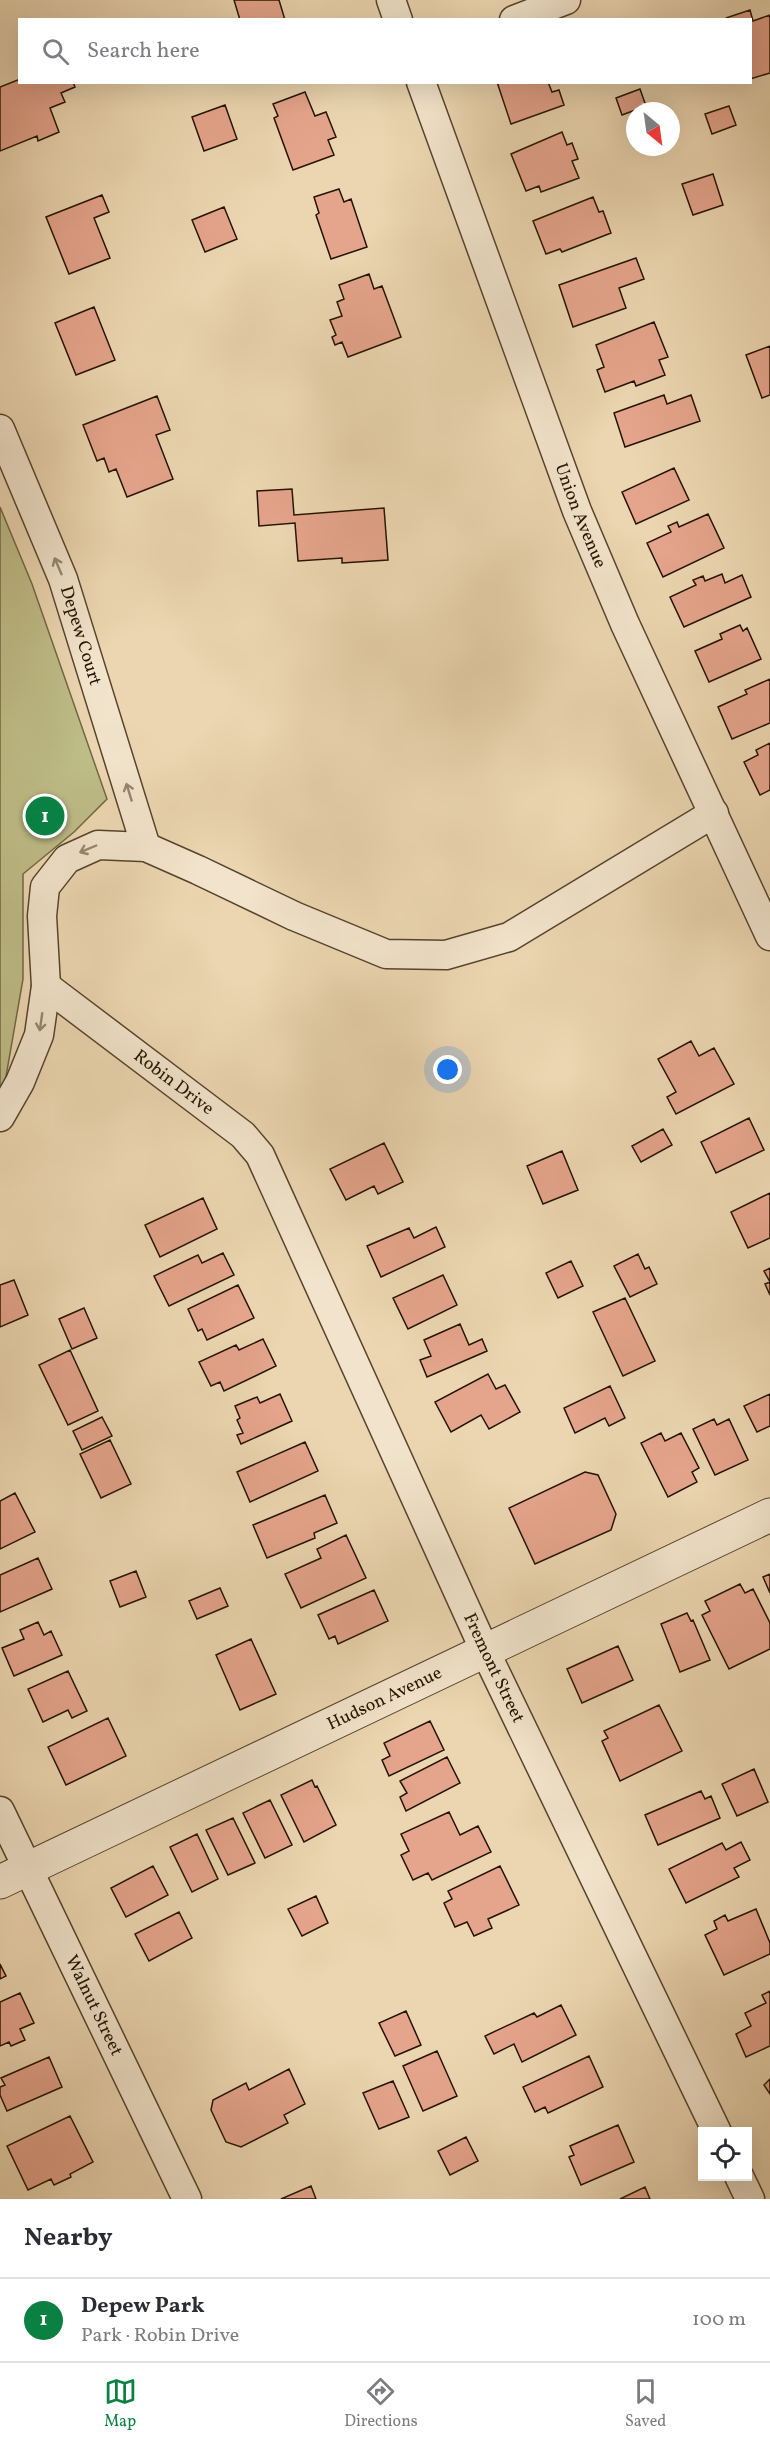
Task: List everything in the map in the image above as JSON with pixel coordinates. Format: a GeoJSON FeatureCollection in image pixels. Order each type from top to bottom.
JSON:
{"type":"FeatureCollection","features":[{"type":"Feature","properties":{"kind":"street"},"geometry":{"type":"LineString","coordinates":[[391,0],[397,18]]}},
{"type":"Feature","properties":{"kind":"street"},"geometry":{"type":"LineString","coordinates":[[519,18],[566,0]]}},
{"type":"Feature","properties":{"kind":"street","name":"Union Avenue"},"geometry":{"type":"LineString","coordinates":[[422,84],[577,511],[625,624],[770,936]]}},
{"type":"Feature","properties":{"kind":"street","name":"Depew Court"},"geometry":{"type":"LineString","coordinates":[[0,429],[63,579],[146,848]]}},
{"type":"Feature","properties":{"kind":"street"},"geometry":{"type":"LineString","coordinates":[[0,1117],[20,1082],[39,1035],[46,986],[42,916],[45,887],[67,859],[98,845],[146,848],[294,916],[386,954],[446,955],[509,937],[714,813]]}},
{"type":"Feature","properties":{"kind":"street","name":"Robin Drive"},"geometry":{"type":"LineString","coordinates":[[46,986],[243,1135],[260,1155],[281,1200]]}},
{"type":"Feature","properties":{"kind":"street","name":"Fremont Street"},"geometry":{"type":"LineString","coordinates":[[281,1200],[485,1652],[715,2127]]}},
{"type":"Feature","properties":{"kind":"street","name":"Hudson Avenue"},"geometry":{"type":"LineString","coordinates":[[14,1875],[770,1515]]}},
{"type":"Feature","properties":{"kind":"street","name":"Walnut Street"},"geometry":{"type":"LineString","coordinates":[[0,1811],[14,1875],[187,2199]]}},
{"type":"Feature","properties":{"kind":"street"},"geometry":{"type":"LineString","coordinates":[[741,2181],[750,2199]]}},
{"type":"Feature","properties":{"kind":"shaded area"},"geometry":{"type":"Polygon","coordinates":[[[0,507],[32,584],[107,799],[74,832],[23,874],[23,979],[4,1088],[0,1092],[0,507]]]}},
{"type":"Feature","properties":{"kind":"building"},"geometry":{"type":"Polygon","coordinates":[[[234,0],[279,0],[284,18],[239,18],[234,0]]]}},
{"type":"Feature","properties":{"kind":"building"},"geometry":{"type":"Polygon","coordinates":[[[750,10],[753,21],[770,15],[770,73],[752,78],[752,18],[726,18],[750,10]]]}},
{"type":"Feature","properties":{"kind":"building"},"geometry":{"type":"Polygon","coordinates":[[[18,80],[18,84],[74,84],[75,87],[61,93],[65,102],[50,108],[59,132],[38,141],[37,136],[0,151],[0,87],[18,80]]]}},
{"type":"Feature","properties":{"kind":"building"},"geometry":{"type":"Polygon","coordinates":[[[498,84],[549,84],[552,92],[559,90],[564,105],[511,124],[498,84]]]}},
{"type":"Feature","properties":{"kind":"building"},"geometry":{"type":"Polygon","coordinates":[[[640,89],[645,102],[626,102],[626,114],[622,115],[616,98],[640,89]]]}},
{"type":"Feature","properties":{"kind":"building"},"geometry":{"type":"Polygon","coordinates":[[[305,92],[315,116],[326,112],[336,137],[328,140],[334,155],[293,170],[274,118],[278,116],[273,104],[305,92]]]}},
{"type":"Feature","properties":{"kind":"building"},"geometry":{"type":"Polygon","coordinates":[[[225,105],[237,139],[204,151],[192,117],[225,105]]]}},
{"type":"Feature","properties":{"kind":"building"},"geometry":{"type":"Polygon","coordinates":[[[729,106],[736,125],[712,134],[705,114],[729,106]]]}},
{"type":"Feature","properties":{"kind":"building"},"geometry":{"type":"Polygon","coordinates":[[[562,132],[567,145],[572,143],[578,159],[572,161],[579,178],[541,192],[539,186],[526,191],[511,154],[562,132]]]}},
{"type":"Feature","properties":{"kind":"building"},"geometry":{"type":"Polygon","coordinates":[[[713,174],[723,205],[693,215],[682,184],[713,174]]]}},
{"type":"Feature","properties":{"kind":"building"},"geometry":{"type":"Polygon","coordinates":[[[339,189],[344,202],[351,199],[367,247],[331,259],[316,215],[319,213],[314,197],[339,189]]]}},
{"type":"Feature","properties":{"kind":"building"},"geometry":{"type":"Polygon","coordinates":[[[102,195],[109,212],[94,218],[110,258],[69,274],[46,217],[102,195]]]}},
{"type":"Feature","properties":{"kind":"building"},"geometry":{"type":"Polygon","coordinates":[[[593,197],[599,212],[603,211],[611,233],[562,252],[560,249],[546,254],[533,221],[593,197]]]}},
{"type":"Feature","properties":{"kind":"building"},"geometry":{"type":"Polygon","coordinates":[[[224,207],[237,239],[205,252],[192,220],[224,207]]]}},
{"type":"Feature","properties":{"kind":"building"},"geometry":{"type":"Polygon","coordinates":[[[636,258],[644,279],[619,288],[626,308],[573,327],[559,285],[636,258]]]}},
{"type":"Feature","properties":{"kind":"building"},"geometry":{"type":"Polygon","coordinates":[[[369,274],[374,289],[382,286],[401,337],[348,357],[342,342],[335,345],[332,337],[336,335],[330,320],[342,316],[337,302],[344,299],[339,285],[369,274]]]}},
{"type":"Feature","properties":{"kind":"building"},"geometry":{"type":"Polygon","coordinates":[[[94,307],[115,360],[76,375],[55,323],[94,307]]]}},
{"type":"Feature","properties":{"kind":"building"},"geometry":{"type":"Polygon","coordinates":[[[654,322],[668,357],[659,360],[665,375],[636,386],[634,381],[605,392],[597,370],[604,367],[596,345],[654,322]]]}},
{"type":"Feature","properties":{"kind":"building"},"geometry":{"type":"Polygon","coordinates":[[[770,346],[770,395],[762,398],[746,355],[770,346]]]}},
{"type":"Feature","properties":{"kind":"building"},"geometry":{"type":"Polygon","coordinates":[[[664,395],[667,404],[691,395],[700,421],[625,447],[614,413],[664,395]]]}},
{"type":"Feature","properties":{"kind":"building"},"geometry":{"type":"Polygon","coordinates":[[[157,396],[170,430],[156,435],[173,479],[127,497],[116,469],[109,472],[104,458],[97,461],[83,425],[157,396]]]}},
{"type":"Feature","properties":{"kind":"building"},"geometry":{"type":"Polygon","coordinates":[[[674,468],[689,500],[636,524],[622,492],[674,468]]]}},
{"type":"Feature","properties":{"kind":"building"},"geometry":{"type":"Polygon","coordinates":[[[292,489],[294,515],[384,508],[388,560],[342,563],[342,558],[298,561],[295,523],[259,526],[257,491],[292,489]]]}},
{"type":"Feature","properties":{"kind":"building"},"geometry":{"type":"Polygon","coordinates":[[[708,514],[724,548],[663,577],[647,543],[671,532],[668,526],[677,522],[679,527],[708,514]]]}},
{"type":"Feature","properties":{"kind":"building"},"geometry":{"type":"Polygon","coordinates":[[[722,574],[725,583],[742,575],[751,597],[684,627],[670,597],[696,585],[693,580],[703,576],[705,581],[722,574]]]}},
{"type":"Feature","properties":{"kind":"building"},"geometry":{"type":"Polygon","coordinates":[[[740,625],[743,631],[747,628],[761,659],[709,682],[695,651],[722,639],[720,634],[740,625]]]}},
{"type":"Feature","properties":{"kind":"building"},"geometry":{"type":"Polygon","coordinates":[[[770,679],[770,723],[732,739],[718,707],[747,694],[745,690],[770,679]]]}},
{"type":"Feature","properties":{"kind":"building"},"geometry":{"type":"Polygon","coordinates":[[[770,743],[770,790],[760,795],[744,762],[758,755],[756,750],[770,743]]]}},
{"type":"Feature","properties":{"kind":"building"},"geometry":{"type":"Polygon","coordinates":[[[691,1041],[699,1056],[714,1048],[734,1084],[676,1114],[667,1097],[676,1092],[658,1059],[691,1041]]]}},
{"type":"Feature","properties":{"kind":"building"},"geometry":{"type":"Polygon","coordinates":[[[749,1118],[764,1150],[716,1173],[701,1142],[749,1118]]]}},
{"type":"Feature","properties":{"kind":"building"},"geometry":{"type":"Polygon","coordinates":[[[663,1129],[672,1145],[641,1162],[632,1146],[663,1129]]]}},
{"type":"Feature","properties":{"kind":"building"},"geometry":{"type":"Polygon","coordinates":[[[384,1143],[403,1182],[378,1194],[374,1186],[346,1200],[330,1169],[384,1143]]]}},
{"type":"Feature","properties":{"kind":"building"},"geometry":{"type":"Polygon","coordinates":[[[562,1151],[578,1190],[543,1204],[527,1166],[562,1151]]]}},
{"type":"Feature","properties":{"kind":"building"},"geometry":{"type":"Polygon","coordinates":[[[770,1193],[770,1238],[748,1248],[731,1212],[770,1193]]]}},
{"type":"Feature","properties":{"kind":"building"},"geometry":{"type":"Polygon","coordinates":[[[203,1198],[217,1229],[160,1257],[145,1225],[203,1198]]]}},
{"type":"Feature","properties":{"kind":"building"},"geometry":{"type":"Polygon","coordinates":[[[436,1227],[445,1247],[381,1277],[367,1246],[409,1228],[414,1238],[436,1227]]]}},
{"type":"Feature","properties":{"kind":"building"},"geometry":{"type":"Polygon","coordinates":[[[223,1253],[234,1275],[169,1306],[154,1276],[198,1255],[202,1263],[223,1253]]]}},
{"type":"Feature","properties":{"kind":"building"},"geometry":{"type":"Polygon","coordinates":[[[638,1254],[645,1269],[649,1267],[657,1284],[630,1297],[614,1266],[638,1254]]]}},
{"type":"Feature","properties":{"kind":"building"},"geometry":{"type":"Polygon","coordinates":[[[571,1261],[583,1286],[558,1298],[546,1273],[571,1261]]]}},
{"type":"Feature","properties":{"kind":"building"},"geometry":{"type":"Polygon","coordinates":[[[770,1268],[770,1282],[764,1271],[770,1268]]]}},
{"type":"Feature","properties":{"kind":"building"},"geometry":{"type":"Polygon","coordinates":[[[443,1275],[457,1305],[408,1329],[393,1298],[443,1275]]]}},
{"type":"Feature","properties":{"kind":"building"},"geometry":{"type":"Polygon","coordinates":[[[14,1280],[28,1315],[0,1327],[0,1285],[14,1280]]]}},
{"type":"Feature","properties":{"kind":"building"},"geometry":{"type":"Polygon","coordinates":[[[770,1282],[770,1295],[765,1284],[770,1282]]]}},
{"type":"Feature","properties":{"kind":"building"},"geometry":{"type":"Polygon","coordinates":[[[238,1285],[254,1318],[207,1340],[202,1329],[198,1331],[188,1309],[238,1285]]]}},
{"type":"Feature","properties":{"kind":"building"},"geometry":{"type":"Polygon","coordinates":[[[625,1298],[655,1361],[623,1376],[593,1312],[625,1298]]]}},
{"type":"Feature","properties":{"kind":"building"},"geometry":{"type":"Polygon","coordinates":[[[84,1308],[97,1338],[72,1349],[59,1319],[84,1308]]]}},
{"type":"Feature","properties":{"kind":"building"},"geometry":{"type":"Polygon","coordinates":[[[460,1324],[469,1345],[482,1339],[487,1351],[427,1377],[420,1360],[431,1356],[424,1340],[460,1324]]]}},
{"type":"Feature","properties":{"kind":"building"},"geometry":{"type":"Polygon","coordinates":[[[263,1339],[276,1366],[224,1391],[220,1382],[211,1386],[199,1362],[236,1345],[239,1350],[263,1339]]]}},
{"type":"Feature","properties":{"kind":"building"},"geometry":{"type":"Polygon","coordinates":[[[70,1350],[98,1411],[68,1425],[39,1365],[70,1350]]]}},
{"type":"Feature","properties":{"kind":"building"},"geometry":{"type":"Polygon","coordinates":[[[488,1374],[496,1389],[505,1385],[520,1412],[489,1429],[481,1415],[451,1432],[435,1402],[488,1374]]]}},
{"type":"Feature","properties":{"kind":"building"},"geometry":{"type":"Polygon","coordinates":[[[610,1386],[625,1418],[609,1426],[605,1418],[575,1433],[564,1408],[610,1386]]]}},
{"type":"Feature","properties":{"kind":"building"},"geometry":{"type":"Polygon","coordinates":[[[280,1394],[292,1421],[241,1444],[237,1435],[243,1433],[237,1420],[240,1418],[235,1406],[257,1397],[260,1403],[280,1394]]]}},
{"type":"Feature","properties":{"kind":"building"},"geometry":{"type":"Polygon","coordinates":[[[770,1394],[770,1426],[757,1432],[744,1406],[770,1394]]]}},
{"type":"Feature","properties":{"kind":"building"},"geometry":{"type":"Polygon","coordinates":[[[102,1417],[112,1436],[82,1450],[73,1431],[102,1417]]]}},
{"type":"Feature","properties":{"kind":"building"},"geometry":{"type":"Polygon","coordinates":[[[714,1419],[717,1425],[729,1419],[748,1460],[715,1475],[693,1429],[714,1419]]]}},
{"type":"Feature","properties":{"kind":"building"},"geometry":{"type":"Polygon","coordinates":[[[661,1433],[665,1441],[681,1433],[699,1468],[692,1472],[697,1482],[668,1497],[641,1443],[661,1433]]]}},
{"type":"Feature","properties":{"kind":"building"},"geometry":{"type":"Polygon","coordinates":[[[110,1440],[131,1484],[101,1498],[80,1454],[110,1440]]]}},
{"type":"Feature","properties":{"kind":"building"},"geometry":{"type":"Polygon","coordinates":[[[305,1442],[318,1471],[250,1502],[237,1472],[305,1442]]]}},
{"type":"Feature","properties":{"kind":"building"},"geometry":{"type":"Polygon","coordinates":[[[585,1472],[598,1475],[616,1514],[611,1530],[535,1564],[509,1508],[585,1472]]]}},
{"type":"Feature","properties":{"kind":"building"},"geometry":{"type":"Polygon","coordinates":[[[15,1493],[35,1532],[0,1549],[0,1501],[15,1493]]]}},
{"type":"Feature","properties":{"kind":"building"},"geometry":{"type":"Polygon","coordinates":[[[325,1495],[337,1523],[314,1533],[315,1538],[267,1558],[253,1525],[325,1495]]]}},
{"type":"Feature","properties":{"kind":"building"},"geometry":{"type":"Polygon","coordinates":[[[346,1535],[366,1578],[301,1608],[285,1574],[321,1558],[317,1549],[346,1535]]]}},
{"type":"Feature","properties":{"kind":"building"},"geometry":{"type":"Polygon","coordinates":[[[38,1558],[52,1589],[0,1612],[0,1575],[38,1558]]]}},
{"type":"Feature","properties":{"kind":"building"},"geometry":{"type":"Polygon","coordinates":[[[136,1571],[146,1597],[120,1607],[110,1581],[136,1571]]]}},
{"type":"Feature","properties":{"kind":"building"},"geometry":{"type":"Polygon","coordinates":[[[770,1574],[770,1593],[763,1577],[770,1574]]]}},
{"type":"Feature","properties":{"kind":"building"},"geometry":{"type":"Polygon","coordinates":[[[740,1584],[745,1593],[753,1589],[770,1623],[770,1649],[729,1669],[702,1615],[710,1611],[705,1601],[740,1584]]]}},
{"type":"Feature","properties":{"kind":"building"},"geometry":{"type":"Polygon","coordinates":[[[220,1588],[228,1606],[197,1619],[189,1601],[220,1588]]]}},
{"type":"Feature","properties":{"kind":"building"},"geometry":{"type":"Polygon","coordinates":[[[374,1590],[388,1621],[338,1644],[335,1636],[329,1639],[318,1615],[374,1590]]]}},
{"type":"Feature","properties":{"kind":"building"},"geometry":{"type":"Polygon","coordinates":[[[687,1613],[691,1621],[693,1620],[710,1660],[680,1672],[661,1624],[687,1613]]]}},
{"type":"Feature","properties":{"kind":"building"},"geometry":{"type":"Polygon","coordinates":[[[38,1622],[44,1635],[51,1631],[62,1655],[14,1676],[2,1648],[24,1639],[20,1630],[38,1622]]]}},
{"type":"Feature","properties":{"kind":"building"},"geometry":{"type":"Polygon","coordinates":[[[251,1639],[276,1694],[240,1710],[216,1655],[251,1639]]]}},
{"type":"Feature","properties":{"kind":"building"},"geometry":{"type":"Polygon","coordinates":[[[618,1646],[633,1680],[582,1703],[567,1669],[618,1646]]]}},
{"type":"Feature","properties":{"kind":"building"},"geometry":{"type":"Polygon","coordinates":[[[68,1671],[87,1711],[72,1718],[68,1710],[43,1722],[28,1689],[68,1671]]]}},
{"type":"Feature","properties":{"kind":"building"},"geometry":{"type":"Polygon","coordinates":[[[659,1705],[682,1751],[620,1781],[602,1741],[608,1738],[604,1731],[659,1705]]]}},
{"type":"Feature","properties":{"kind":"building"},"geometry":{"type":"Polygon","coordinates":[[[108,1718],[126,1756],[66,1785],[48,1747],[108,1718]]]}},
{"type":"Feature","properties":{"kind":"building"},"geometry":{"type":"Polygon","coordinates":[[[430,1721],[444,1750],[389,1776],[382,1760],[390,1756],[384,1743],[430,1721]]]}},
{"type":"Feature","properties":{"kind":"building"},"geometry":{"type":"Polygon","coordinates":[[[447,1757],[460,1783],[406,1811],[400,1797],[407,1793],[400,1781],[447,1757]]]}},
{"type":"Feature","properties":{"kind":"building"},"geometry":{"type":"Polygon","coordinates":[[[754,1769],[768,1802],[737,1816],[722,1784],[754,1769]]]}},
{"type":"Feature","properties":{"kind":"building"},"geometry":{"type":"Polygon","coordinates":[[[312,1780],[336,1825],[304,1842],[281,1795],[312,1780]]]}},
{"type":"Feature","properties":{"kind":"building"},"geometry":{"type":"Polygon","coordinates":[[[701,1791],[705,1799],[711,1796],[720,1818],[658,1845],[645,1815],[701,1791]]]}},
{"type":"Feature","properties":{"kind":"building"},"geometry":{"type":"Polygon","coordinates":[[[270,1800],[292,1845],[265,1858],[243,1813],[270,1800]]]}},
{"type":"Feature","properties":{"kind":"building"},"geometry":{"type":"Polygon","coordinates":[[[449,1812],[460,1835],[478,1826],[491,1852],[432,1880],[428,1873],[413,1880],[401,1855],[409,1851],[401,1834],[449,1812]]]}},
{"type":"Feature","properties":{"kind":"building"},"geometry":{"type":"Polygon","coordinates":[[[233,1818],[255,1863],[228,1875],[206,1830],[233,1818]]]}},
{"type":"Feature","properties":{"kind":"building"},"geometry":{"type":"Polygon","coordinates":[[[197,1834],[218,1879],[192,1892],[170,1847],[197,1834]]]}},
{"type":"Feature","properties":{"kind":"building"},"geometry":{"type":"Polygon","coordinates":[[[741,1842],[750,1860],[734,1868],[739,1877],[686,1903],[669,1869],[722,1843],[726,1850],[741,1842]]]}},
{"type":"Feature","properties":{"kind":"building"},"geometry":{"type":"Polygon","coordinates":[[[153,1866],[168,1895],[126,1917],[111,1888],[153,1866]]]}},
{"type":"Feature","properties":{"kind":"building"},"geometry":{"type":"Polygon","coordinates":[[[500,1866],[519,1905],[488,1919],[492,1928],[474,1936],[467,1922],[455,1927],[444,1903],[452,1899],[448,1891],[500,1866]]]}},
{"type":"Feature","properties":{"kind":"building"},"geometry":{"type":"Polygon","coordinates":[[[316,1896],[328,1923],[302,1936],[288,1909],[316,1896]]]}},
{"type":"Feature","properties":{"kind":"building"},"geometry":{"type":"Polygon","coordinates":[[[756,1909],[770,1943],[770,1954],[724,1975],[705,1935],[717,1929],[714,1921],[725,1915],[728,1921],[756,1909]]]}},
{"type":"Feature","properties":{"kind":"building"},"geometry":{"type":"Polygon","coordinates":[[[179,1912],[192,1938],[149,1961],[135,1934],[179,1912]]]}},
{"type":"Feature","properties":{"kind":"building"},"geometry":{"type":"Polygon","coordinates":[[[0,1964],[6,1976],[0,1979],[0,1964]]]}},
{"type":"Feature","properties":{"kind":"building"},"geometry":{"type":"Polygon","coordinates":[[[770,1991],[770,2046],[746,2057],[736,2034],[751,2026],[745,2013],[766,2003],[762,1995],[770,1991]]]}},
{"type":"Feature","properties":{"kind":"building"},"geometry":{"type":"Polygon","coordinates":[[[20,1993],[34,2023],[20,2029],[25,2040],[11,2046],[9,2042],[0,2046],[0,2002],[20,1993]]]}},
{"type":"Feature","properties":{"kind":"building"},"geometry":{"type":"Polygon","coordinates":[[[561,2005],[576,2035],[522,2062],[514,2044],[494,2054],[485,2036],[534,2013],[537,2017],[561,2005]]]}},
{"type":"Feature","properties":{"kind":"building"},"geometry":{"type":"Polygon","coordinates":[[[406,2011],[421,2045],[395,2056],[379,2023],[406,2011]]]}},
{"type":"Feature","properties":{"kind":"building"},"geometry":{"type":"Polygon","coordinates":[[[437,2051],[457,2096],[423,2111],[403,2066],[437,2051]]]}},
{"type":"Feature","properties":{"kind":"building"},"geometry":{"type":"Polygon","coordinates":[[[589,2056],[603,2087],[548,2113],[545,2107],[535,2112],[523,2087],[589,2056]]]}},
{"type":"Feature","properties":{"kind":"building"},"geometry":{"type":"Polygon","coordinates":[[[49,2057],[62,2087],[7,2111],[0,2095],[0,2087],[5,2085],[1,2078],[49,2057]]]}},
{"type":"Feature","properties":{"kind":"building"},"geometry":{"type":"Polygon","coordinates":[[[289,2069],[305,2104],[284,2115],[288,2123],[241,2147],[226,2142],[211,2110],[213,2100],[246,2083],[249,2090],[289,2069]]]}},
{"type":"Feature","properties":{"kind":"building"},"geometry":{"type":"Polygon","coordinates":[[[770,2079],[770,2094],[764,2085],[770,2079]]]}},
{"type":"Feature","properties":{"kind":"building"},"geometry":{"type":"Polygon","coordinates":[[[393,2081],[409,2117],[379,2129],[363,2093],[393,2081]]]}},
{"type":"Feature","properties":{"kind":"building"},"geometry":{"type":"Polygon","coordinates":[[[70,2116],[93,2162],[54,2185],[51,2179],[28,2190],[7,2146],[70,2116]]]}},
{"type":"Feature","properties":{"kind":"building"},"geometry":{"type":"Polygon","coordinates":[[[618,2125],[634,2162],[581,2185],[569,2157],[574,2155],[570,2146],[618,2125]]]}},
{"type":"Feature","properties":{"kind":"building"},"geometry":{"type":"Polygon","coordinates":[[[466,2137],[478,2161],[450,2175],[438,2151],[466,2137]]]}},
{"type":"Feature","properties":{"kind":"building"},"geometry":{"type":"Polygon","coordinates":[[[311,2186],[316,2199],[281,2199],[311,2186]]]}},
{"type":"Feature","properties":{"kind":"building"},"geometry":{"type":"Polygon","coordinates":[[[645,2187],[650,2199],[620,2199],[645,2187]]]}},
{"type":"Feature","properties":{"kind":"place","name":"Depew Park"},"geometry":{"type":"Point","coordinates":[45,816]}}]}
